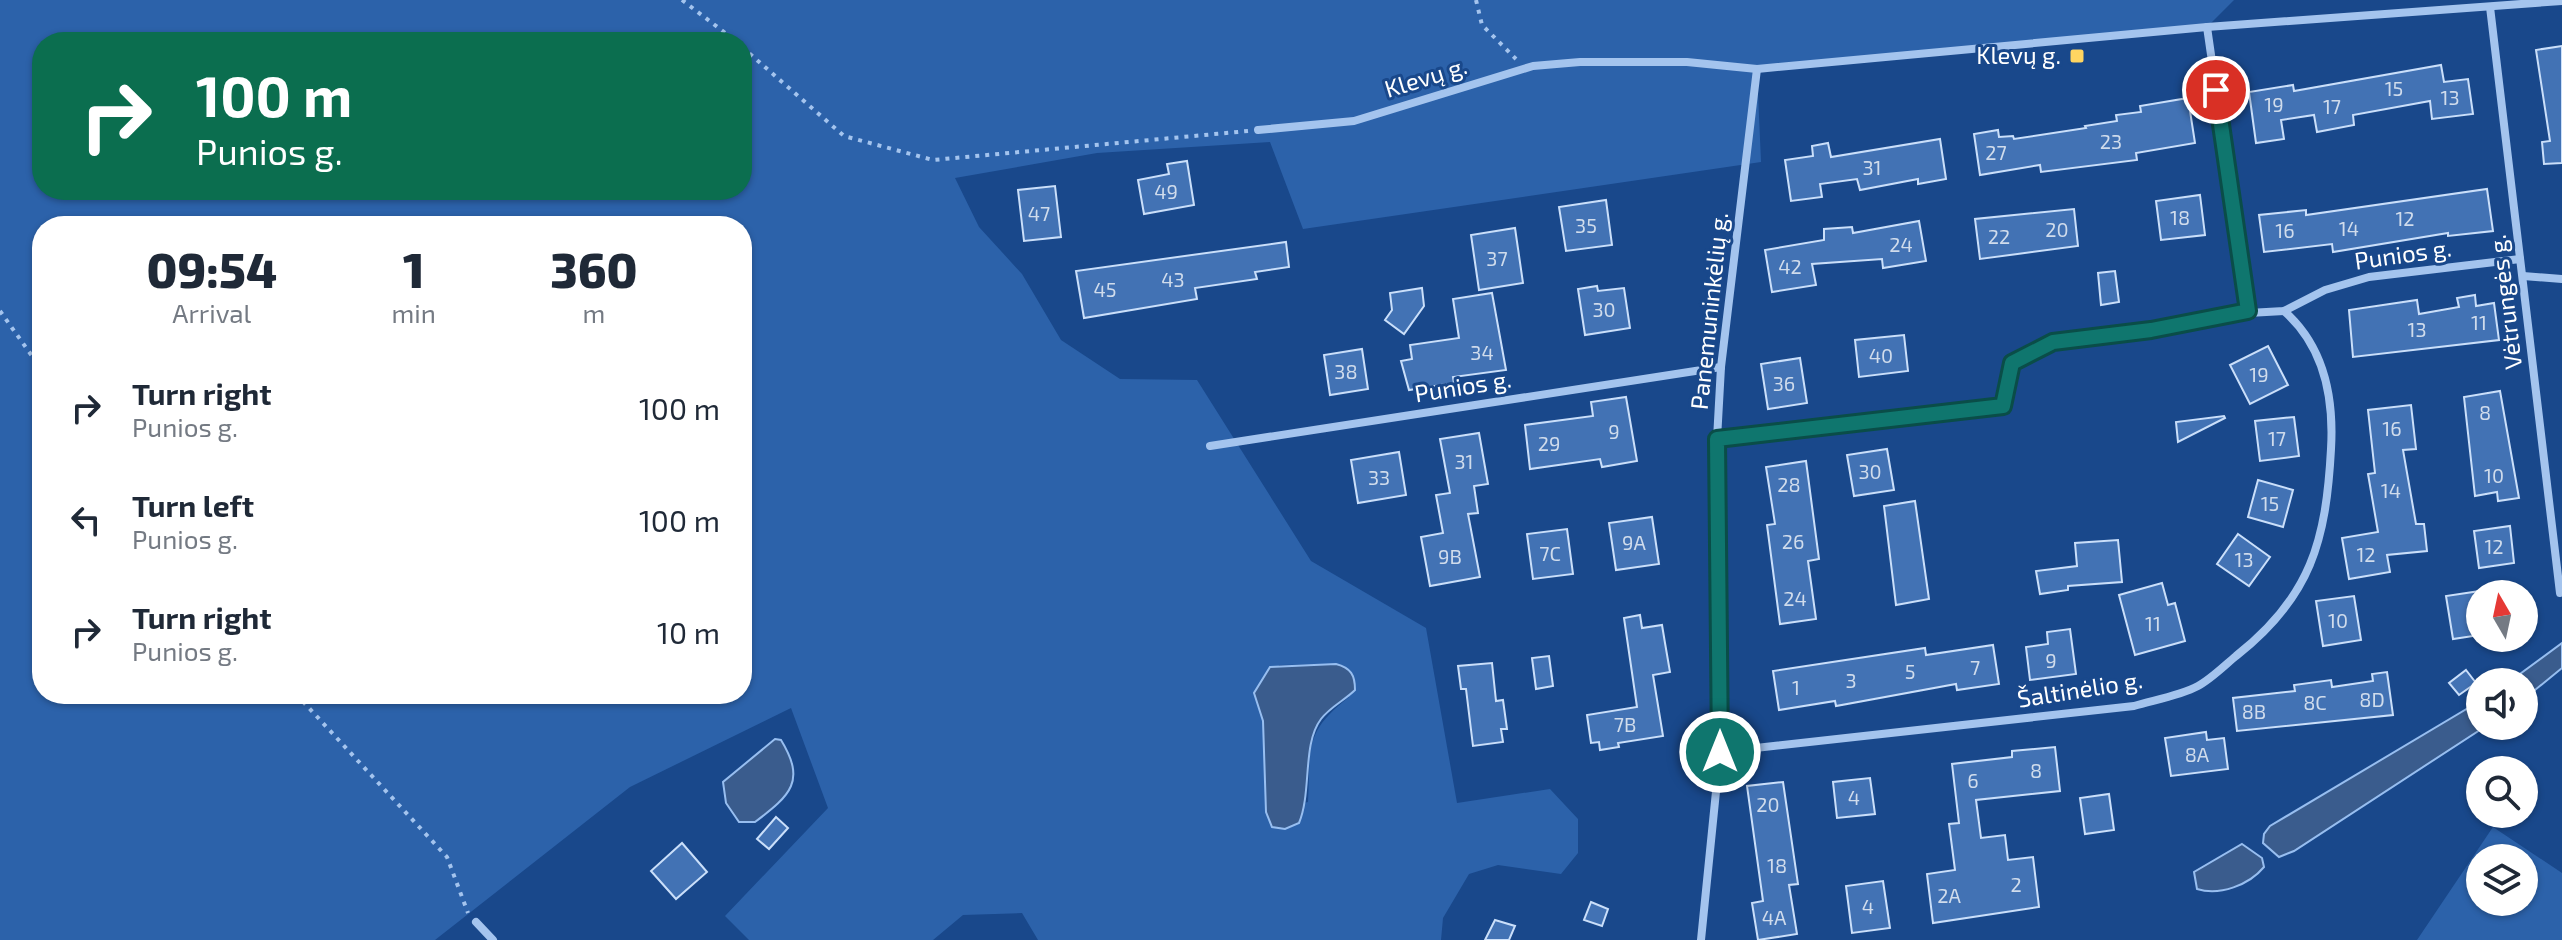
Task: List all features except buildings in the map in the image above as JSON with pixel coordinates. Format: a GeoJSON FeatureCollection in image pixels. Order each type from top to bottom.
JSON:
{"type":"FeatureCollection","features":[{"type":"Feature","properties":{"kind":"street","name":"Klevų g."},"geometry":{"type":"LineString","coordinates":[[1258,130],[1354,121],[1533,66],[1580,62],[1687,62],[1757,69],[2207,27],[2562,1]]}},
{"type":"Feature","properties":{"kind":"street","name":"Vėtrungės g."},"geometry":{"type":"LineString","coordinates":[[2490,7],[2560,593]]}},
{"type":"Feature","properties":{"kind":"street"},"geometry":{"type":"LineString","coordinates":[[2207,27],[2248,311]]}},
{"type":"Feature","properties":{"kind":"street","name":"Panemuninkėlių g."},"geometry":{"type":"LineString","coordinates":[[1701,940],[1720,752],[1717,439],[1721,367],[1757,69]]}},
{"type":"Feature","properties":{"kind":"street","name":"Punios g."},"geometry":{"type":"LineString","coordinates":[[1717,439],[2003,406],[2012,363],[2053,342],[2151,330],[2248,311],[2284,311],[2325,290],[2369,277],[2520,259]]}},
{"type":"Feature","properties":{"kind":"street"},"geometry":{"type":"LineString","coordinates":[[2523,276],[2562,279]]}},
{"type":"Feature","properties":{"kind":"street","name":"Šaltinėlio g."},"geometry":{"type":"LineString","coordinates":[[1720,752],[2134,706],[2198,686],[2241,652],[2295,596],[2316,555],[2326,511],[2333,418],[2322,364],[2299,324],[2284,311]]}},
{"type":"Feature","properties":{"kind":"street","name":"Punios g."},"geometry":{"type":"LineString","coordinates":[[1210,446],[1721,367]]}},
{"type":"Feature","properties":{"kind":"street"},"geometry":{"type":"LineString","coordinates":[[476,922],[493,940]]}},
{"type":"Feature","properties":{"kind":"path"},"geometry":{"type":"LineString","coordinates":[[682,0],[724,32]]}},
{"type":"Feature","properties":{"kind":"path"},"geometry":{"type":"LineString","coordinates":[[1476,0],[1482,25],[1517,59],[1533,66]]}},
{"type":"Feature","properties":{"kind":"path"},"geometry":{"type":"LineString","coordinates":[[752,56],[844,136],[933,160],[1258,130]]}},
{"type":"Feature","properties":{"kind":"path"},"geometry":{"type":"LineString","coordinates":[[0,311],[32,356]]}},
{"type":"Feature","properties":{"kind":"path"},"geometry":{"type":"LineString","coordinates":[[305,704],[447,857],[463,907],[476,922]]}},
{"type":"Feature","properties":{"kind":"shaded area"},"geometry":{"type":"Polygon","coordinates":[[[0,0],[2234,0],[2207,27],[1757,70],[1761,162],[1303,229],[1270,142],[1097,153],[955,178],[979,227],[1022,274],[1061,340],[1120,379],[1197,380],[1311,561],[1426,628],[1457,803],[1550,789],[1578,819],[1578,853],[1561,874],[1498,865],[1469,874],[1443,918],[1441,940],[1038,940],[1022,913],[963,915],[933,940],[749,940],[725,916],[828,808],[791,708],[630,787],[435,940],[0,940],[0,0]],[[1336,664],[1279,665],[1263,721],[1266,812],[1308,802],[1312,743],[1324,721],[1349,697],[1336,664]]]}},
{"type":"Feature","properties":{"kind":"shaded area"},"geometry":{"type":"Polygon","coordinates":[[[2562,643],[2562,668],[2538,688],[2538,668],[2528,668],[2562,643]]]}},
{"type":"Feature","properties":{"kind":"shaded area"},"geometry":{"type":"Polygon","coordinates":[[[1336,664],[1351,673],[1355,690],[1325,715],[1315,729],[1299,823],[1285,829],[1272,827],[1266,812],[1263,721],[1254,693],[1270,667],[1336,664]]]}},
{"type":"Feature","properties":{"kind":"shaded area"},"geometry":{"type":"Polygon","coordinates":[[[2466,709],[2466,739],[2294,851],[2279,857],[2263,843],[2264,834],[2270,826],[2466,709]]]}},
{"type":"Feature","properties":{"kind":"shaded area"},"geometry":{"type":"Polygon","coordinates":[[[775,739],[781,740],[789,754],[793,766],[791,786],[778,804],[755,822],[739,822],[726,803],[723,782],[775,739]]]}},
{"type":"Feature","properties":{"kind":"shaded area"},"geometry":{"type":"Polygon","coordinates":[[[2494,828],[2518,844],[2482,844],[2494,828]]]}},
{"type":"Feature","properties":{"kind":"shaded area"},"geometry":{"type":"Polygon","coordinates":[[[2242,844],[2262,858],[2264,867],[2258,873],[2242,884],[2224,890],[2197,889],[2194,872],[2242,844]]]}},
{"type":"Feature","properties":{"kind":"shaded area"},"geometry":{"type":"Polygon","coordinates":[[[2538,857],[2562,873],[2562,940],[2417,940],[2466,867],[2466,916],[2538,916],[2538,857]]]}},
{"type":"Feature","properties":{"kind":"place","name":"Klevų g."},"geometry":{"type":"Point","coordinates":[2077,56]}},
{"type":"Feature","properties":{"kind":"route"},"geometry":{"type":"LineString","coordinates":[[1720,752],[1717,439],[2003,406],[2012,363],[2053,342],[2151,330],[2213,315],[2248,311],[2216,90]]}}]}
